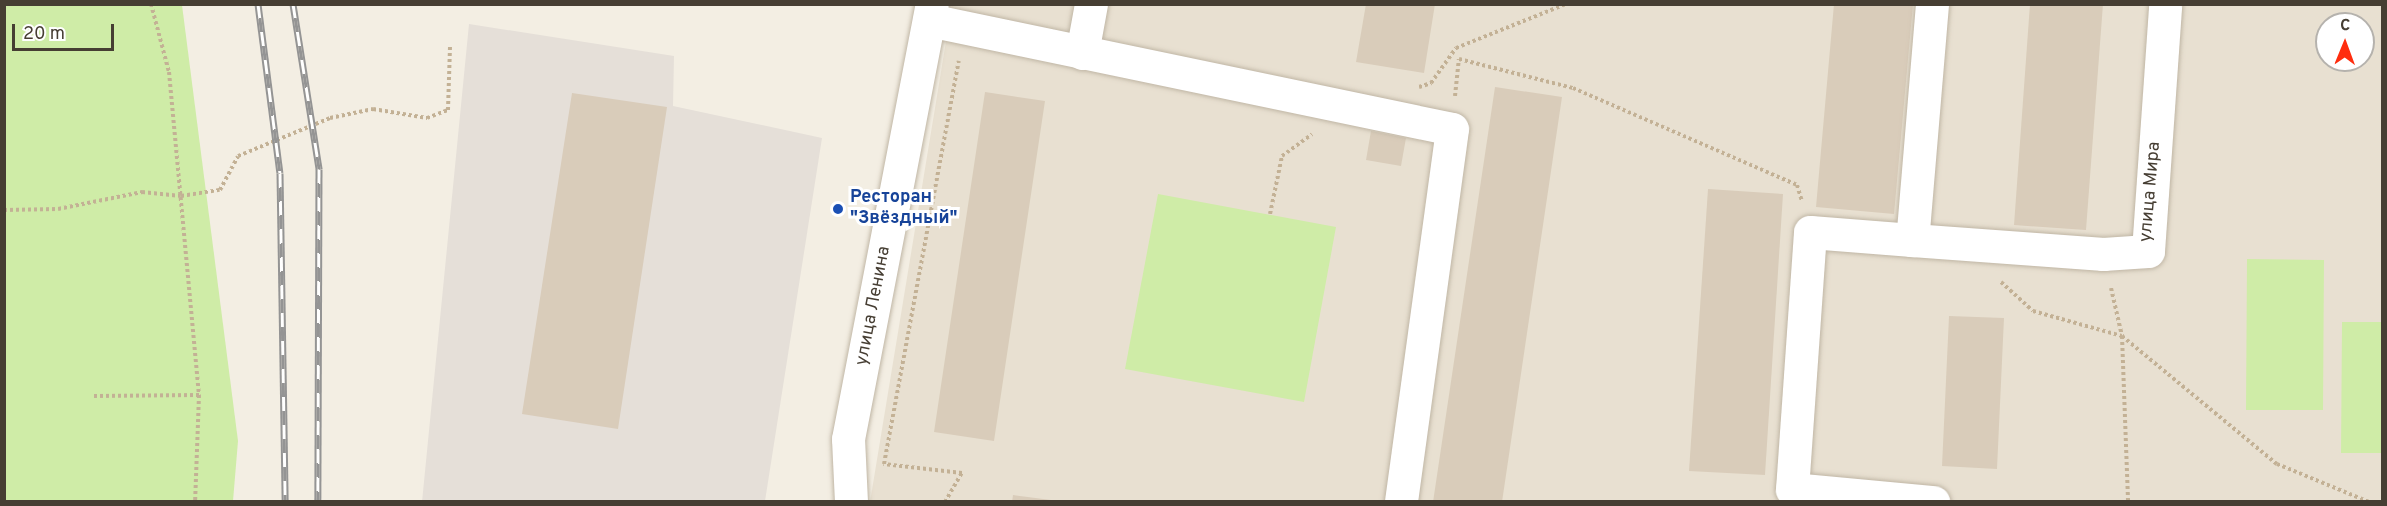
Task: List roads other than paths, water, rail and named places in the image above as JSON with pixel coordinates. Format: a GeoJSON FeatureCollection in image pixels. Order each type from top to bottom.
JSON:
{"type":"FeatureCollection","features":[{"type":"Feature","properties":{"kind":"street"},"geometry":{"type":"LineString","coordinates":[[1082,52],[1091,4]]}},
{"type":"Feature","properties":{"kind":"street"},"geometry":{"type":"LineString","coordinates":[[1912,240],[1932,4]]}},
{"type":"Feature","properties":{"kind":"street","name":"улица Мира"},"geometry":{"type":"LineString","coordinates":[[1933,501],[1792,489],[1810,232],[2103,254],[2148,251],[2165,7]]}},
{"type":"Feature","properties":{"kind":"street"},"geometry":{"type":"LineString","coordinates":[[931,12],[965,28],[1452,129],[1401,501]]}},
{"type":"Feature","properties":{"kind":"street","name":"улица Ленина"},"geometry":{"type":"LineString","coordinates":[[851,501],[848,439],[931,12]]}},
{"type":"Feature","properties":{"kind":"railway"},"geometry":{"type":"LineString","coordinates":[[258,4],[280,173],[285,502]]}},
{"type":"Feature","properties":{"kind":"railway"},"geometry":{"type":"LineString","coordinates":[[293,4],[319,169],[318,502]]}},
{"type":"Feature","properties":{"kind":"place","name":"Ресторан \"Звёздный\""},"geometry":{"type":"Point","coordinates":[838,209]}}]}
